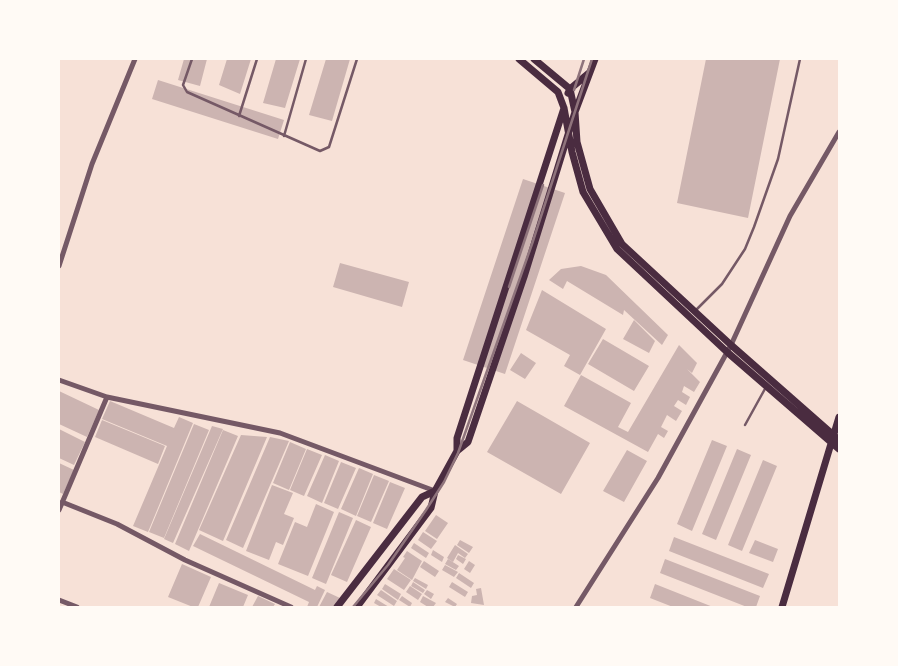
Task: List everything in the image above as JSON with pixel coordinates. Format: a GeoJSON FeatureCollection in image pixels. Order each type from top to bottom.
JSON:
{"type":"FeatureCollection","features":[{"type":"Feature","properties":{"kind":"main road"},"geometry":{"type":"LineString","coordinates":[[519,59],[532,68],[558,92],[564,108],[570,132],[572,152],[583,192],[617,249],[768,383],[835,439],[839,449]]}},
{"type":"Feature","properties":{"kind":"main road"},"geometry":{"type":"LineString","coordinates":[[357,607],[431,508],[435,491],[458,451],[468,442],[524,277],[575,112],[595,59]]}},
{"type":"Feature","properties":{"kind":"main road"},"geometry":{"type":"LineString","coordinates":[[532,68],[536,60],[570,89],[575,112],[577,142],[590,189],[622,244],[729,348]]}},
{"type":"Feature","properties":{"kind":"main road"},"geometry":{"type":"LineString","coordinates":[[458,451],[457,438],[570,89],[590,73]]}},
{"type":"Feature","properties":{"kind":"main road"},"geometry":{"type":"LineString","coordinates":[[782,607],[835,439],[839,417]]}},
{"type":"Feature","properties":{"kind":"main road"},"geometry":{"type":"LineString","coordinates":[[337,607],[422,497],[435,491]]}},
{"type":"Feature","properties":{"kind":"street"},"geometry":{"type":"LineString","coordinates":[[59,266],[92,164],[135,59]]}},
{"type":"Feature","properties":{"kind":"street"},"geometry":{"type":"LineString","coordinates":[[576,607],[658,478],[729,348],[790,216],[839,132]]}},
{"type":"Feature","properties":{"kind":"street"},"geometry":{"type":"LineString","coordinates":[[59,380],[107,397],[280,433],[435,491]]}},
{"type":"Feature","properties":{"kind":"street"},"geometry":{"type":"LineString","coordinates":[[59,510],[78,470],[107,397]]}},
{"type":"Feature","properties":{"kind":"street"},"geometry":{"type":"LineString","coordinates":[[62,502],[118,524],[185,560],[290,607]]}},
{"type":"Feature","properties":{"kind":"street"},"geometry":{"type":"LineString","coordinates":[[59,600],[77,607]]}},
{"type":"Feature","properties":{"kind":"lane"},"geometry":{"type":"LineString","coordinates":[[192,59],[183,85],[187,92],[320,151],[329,147],[357,59]]}},
{"type":"Feature","properties":{"kind":"lane"},"geometry":{"type":"LineString","coordinates":[[239,116],[257,59]]}},
{"type":"Feature","properties":{"kind":"lane"},"geometry":{"type":"LineString","coordinates":[[284,136],[306,59]]}},
{"type":"Feature","properties":{"kind":"lane"},"geometry":{"type":"LineString","coordinates":[[694,312],[722,284],[745,249],[778,159],[800,59]]}},
{"type":"Feature","properties":{"kind":"lane"},"geometry":{"type":"LineString","coordinates":[[744,425],[768,383]]}},
{"type":"Feature","properties":{"kind":"building"},"geometry":{"type":"Polygon","coordinates":[[[184,59],[207,59],[200,86],[178,80],[184,59]]]}},
{"type":"Feature","properties":{"kind":"building"},"geometry":{"type":"Polygon","coordinates":[[[227,59],[251,59],[240,94],[219,85],[227,59]]]}},
{"type":"Feature","properties":{"kind":"building"},"geometry":{"type":"Polygon","coordinates":[[[276,59],[300,59],[285,108],[263,103],[276,59]]]}},
{"type":"Feature","properties":{"kind":"building"},"geometry":{"type":"Polygon","coordinates":[[[326,59],[350,59],[332,121],[309,115],[326,59]]]}},
{"type":"Feature","properties":{"kind":"building"},"geometry":{"type":"Polygon","coordinates":[[[706,59],[780,59],[748,218],[677,203],[706,59]]]}},
{"type":"Feature","properties":{"kind":"building"},"geometry":{"type":"Polygon","coordinates":[[[158,80],[284,120],[278,139],[152,99],[158,80]]]}},
{"type":"Feature","properties":{"kind":"building"},"geometry":{"type":"Polygon","coordinates":[[[523,179],[565,193],[505,374],[463,360],[523,179]]]}},
{"type":"Feature","properties":{"kind":"building"},"geometry":{"type":"Polygon","coordinates":[[[340,263],[409,282],[402,307],[333,287],[340,263]]]}},
{"type":"Feature","properties":{"kind":"building"},"geometry":{"type":"Polygon","coordinates":[[[581,266],[606,275],[668,335],[662,345],[624,310],[623,315],[567,281],[563,289],[549,280],[561,269],[581,266]]]}},
{"type":"Feature","properties":{"kind":"building"},"geometry":{"type":"Polygon","coordinates":[[[542,290],[606,329],[580,375],[564,366],[570,355],[526,330],[542,290]]]}},
{"type":"Feature","properties":{"kind":"building"},"geometry":{"type":"Polygon","coordinates":[[[634,320],[655,341],[649,353],[623,339],[634,320]]]}},
{"type":"Feature","properties":{"kind":"building"},"geometry":{"type":"Polygon","coordinates":[[[603,339],[649,366],[634,391],[588,364],[603,339]]]}},
{"type":"Feature","properties":{"kind":"building"},"geometry":{"type":"Polygon","coordinates":[[[679,345],[697,363],[692,373],[687,369],[700,382],[694,392],[684,386],[682,392],[690,397],[686,405],[678,400],[674,406],[682,411],[676,421],[667,415],[661,427],[668,431],[664,438],[658,434],[648,452],[564,406],[581,375],[631,403],[618,427],[628,432],[679,345]]]}},
{"type":"Feature","properties":{"kind":"building"},"geometry":{"type":"Polygon","coordinates":[[[521,353],[536,363],[525,379],[510,370],[521,353]]]}},
{"type":"Feature","properties":{"kind":"building"},"geometry":{"type":"Polygon","coordinates":[[[59,391],[99,410],[87,437],[59,424],[59,391]]]}},
{"type":"Feature","properties":{"kind":"building"},"geometry":{"type":"Polygon","coordinates":[[[110,401],[174,428],[179,417],[193,423],[148,532],[133,526],[167,446],[102,419],[110,401]]]}},
{"type":"Feature","properties":{"kind":"building"},"geometry":{"type":"Polygon","coordinates":[[[517,401],[590,443],[561,494],[487,452],[517,401]]]}},
{"type":"Feature","properties":{"kind":"building"},"geometry":{"type":"Polygon","coordinates":[[[102,420],[165,446],[158,464],[95,437],[102,420]]]}},
{"type":"Feature","properties":{"kind":"building"},"geometry":{"type":"Polygon","coordinates":[[[194,424],[209,430],[164,538],[149,532],[194,424]]]}},
{"type":"Feature","properties":{"kind":"building"},"geometry":{"type":"Polygon","coordinates":[[[212,426],[223,429],[173,543],[164,539],[212,426]]]}},
{"type":"Feature","properties":{"kind":"building"},"geometry":{"type":"Polygon","coordinates":[[[59,429],[85,442],[74,465],[59,458],[59,429]]]}},
{"type":"Feature","properties":{"kind":"building"},"geometry":{"type":"Polygon","coordinates":[[[223,430],[238,436],[189,551],[175,544],[223,430]]]}},
{"type":"Feature","properties":{"kind":"building"},"geometry":{"type":"Polygon","coordinates":[[[241,435],[267,437],[223,541],[199,530],[241,435]]]}},
{"type":"Feature","properties":{"kind":"building"},"geometry":{"type":"Polygon","coordinates":[[[270,437],[289,441],[243,548],[226,540],[270,437]]]}},
{"type":"Feature","properties":{"kind":"building"},"geometry":{"type":"Polygon","coordinates":[[[712,440],[727,446],[692,531],[677,524],[712,440]]]}},
{"type":"Feature","properties":{"kind":"building"},"geometry":{"type":"Polygon","coordinates":[[[290,442],[306,449],[289,490],[273,483],[290,442]]]}},
{"type":"Feature","properties":{"kind":"building"},"geometry":{"type":"Polygon","coordinates":[[[307,449],[322,455],[304,496],[290,490],[307,449]]]}},
{"type":"Feature","properties":{"kind":"building"},"geometry":{"type":"Polygon","coordinates":[[[737,449],[751,455],[716,540],[702,534],[737,449]]]}},
{"type":"Feature","properties":{"kind":"building"},"geometry":{"type":"Polygon","coordinates":[[[627,450],[647,461],[624,502],[603,491],[627,450]]]}},
{"type":"Feature","properties":{"kind":"building"},"geometry":{"type":"Polygon","coordinates":[[[325,455],[339,461],[322,503],[307,496],[325,455]]]}},
{"type":"Feature","properties":{"kind":"building"},"geometry":{"type":"Polygon","coordinates":[[[763,460],[777,466],[742,551],[728,545],[763,460]]]}},
{"type":"Feature","properties":{"kind":"building"},"geometry":{"type":"Polygon","coordinates":[[[341,462],[356,468],[338,509],[324,503],[341,462]]]}},
{"type":"Feature","properties":{"kind":"building"},"geometry":{"type":"Polygon","coordinates":[[[59,463],[74,470],[63,494],[59,492],[59,463]]]}},
{"type":"Feature","properties":{"kind":"building"},"geometry":{"type":"Polygon","coordinates":[[[359,468],[373,474],[356,516],[341,509],[359,468]]]}},
{"type":"Feature","properties":{"kind":"building"},"geometry":{"type":"Polygon","coordinates":[[[374,475],[389,481],[371,522],[357,516],[374,475]]]}},
{"type":"Feature","properties":{"kind":"building"},"geometry":{"type":"Polygon","coordinates":[[[390,482],[405,488],[387,529],[373,523],[390,482]]]}},
{"type":"Feature","properties":{"kind":"building"},"geometry":{"type":"Polygon","coordinates":[[[272,485],[293,493],[284,514],[294,518],[283,545],[276,542],[269,560],[246,551],[272,485]]]}},
{"type":"Feature","properties":{"kind":"building"},"geometry":{"type":"Polygon","coordinates":[[[316,504],[334,512],[308,576],[278,564],[295,522],[307,527],[316,504]]]}},
{"type":"Feature","properties":{"kind":"building"},"geometry":{"type":"Polygon","coordinates":[[[339,512],[353,518],[326,584],[312,578],[339,512]]]}},
{"type":"Feature","properties":{"kind":"building"},"geometry":{"type":"Polygon","coordinates":[[[436,515],[448,523],[437,539],[425,531],[436,515]]]}},
{"type":"Feature","properties":{"kind":"building"},"geometry":{"type":"Polygon","coordinates":[[[356,520],[371,527],[347,582],[331,575],[356,520]]]}},
{"type":"Feature","properties":{"kind":"building"},"geometry":{"type":"Polygon","coordinates":[[[423,532],[437,541],[431,549],[418,540],[423,532]]]}},
{"type":"Feature","properties":{"kind":"building"},"geometry":{"type":"Polygon","coordinates":[[[200,534],[315,590],[317,586],[325,590],[317,607],[307,607],[309,602],[193,546],[200,534]]]}},
{"type":"Feature","properties":{"kind":"building"},"geometry":{"type":"Polygon","coordinates":[[[674,537],[769,574],[763,588],[669,551],[674,537]]]}},
{"type":"Feature","properties":{"kind":"building"},"geometry":{"type":"Polygon","coordinates":[[[460,540],[473,547],[469,553],[457,545],[460,540]]]}},
{"type":"Feature","properties":{"kind":"building"},"geometry":{"type":"Polygon","coordinates":[[[755,540],[778,549],[773,562],[749,553],[755,540]]]}},
{"type":"Feature","properties":{"kind":"building"},"geometry":{"type":"Polygon","coordinates":[[[414,543],[429,553],[426,558],[411,548],[414,543]]]}},
{"type":"Feature","properties":{"kind":"building"},"geometry":{"type":"Polygon","coordinates":[[[455,545],[468,554],[465,558],[458,553],[453,562],[447,558],[455,545]]]}},
{"type":"Feature","properties":{"kind":"building"},"geometry":{"type":"Polygon","coordinates":[[[433,550],[444,557],[442,562],[431,555],[433,550]]]}},
{"type":"Feature","properties":{"kind":"building"},"geometry":{"type":"Polygon","coordinates":[[[407,551],[422,561],[412,580],[397,570],[407,551]]]}},
{"type":"Feature","properties":{"kind":"building"},"geometry":{"type":"Polygon","coordinates":[[[458,555],[466,559],[463,564],[456,559],[458,555]]]}},
{"type":"Feature","properties":{"kind":"building"},"geometry":{"type":"Polygon","coordinates":[[[448,559],[459,566],[456,570],[445,564],[448,559]]]}},
{"type":"Feature","properties":{"kind":"building"},"geometry":{"type":"Polygon","coordinates":[[[665,559],[760,596],[756,607],[747,607],[660,573],[665,559]]]}},
{"type":"Feature","properties":{"kind":"building"},"geometry":{"type":"Polygon","coordinates":[[[424,561],[439,571],[435,577],[420,567],[424,561]]]}},
{"type":"Feature","properties":{"kind":"building"},"geometry":{"type":"Polygon","coordinates":[[[469,561],[475,565],[470,573],[464,569],[469,561]]]}},
{"type":"Feature","properties":{"kind":"building"},"geometry":{"type":"Polygon","coordinates":[[[182,564],[211,577],[198,607],[193,607],[168,597],[182,564]]]}},
{"type":"Feature","properties":{"kind":"building"},"geometry":{"type":"Polygon","coordinates":[[[445,565],[458,572],[454,577],[442,570],[445,565]]]}},
{"type":"Feature","properties":{"kind":"building"},"geometry":{"type":"Polygon","coordinates":[[[394,569],[411,580],[404,590],[387,579],[394,569]]]}},
{"type":"Feature","properties":{"kind":"building"},"geometry":{"type":"Polygon","coordinates":[[[459,573],[474,583],[471,588],[456,578],[459,573]]]}},
{"type":"Feature","properties":{"kind":"building"},"geometry":{"type":"Polygon","coordinates":[[[415,578],[428,585],[426,589],[413,581],[415,578]]]}},
{"type":"Feature","properties":{"kind":"building"},"geometry":{"type":"Polygon","coordinates":[[[413,582],[425,590],[423,593],[411,586],[413,582]]]}},
{"type":"Feature","properties":{"kind":"building"},"geometry":{"type":"Polygon","coordinates":[[[452,582],[468,592],[465,597],[449,587],[452,582]]]}},
{"type":"Feature","properties":{"kind":"building"},"geometry":{"type":"Polygon","coordinates":[[[219,583],[248,595],[243,607],[209,607],[219,583]]]}},
{"type":"Feature","properties":{"kind":"building"},"geometry":{"type":"Polygon","coordinates":[[[385,584],[401,594],[398,600],[382,589],[385,584]]]}},
{"type":"Feature","properties":{"kind":"building"},"geometry":{"type":"Polygon","coordinates":[[[655,584],[713,607],[673,607],[650,598],[655,584]]]}},
{"type":"Feature","properties":{"kind":"building"},"geometry":{"type":"Polygon","coordinates":[[[410,586],[422,594],[418,600],[406,592],[410,586]]]}},
{"type":"Feature","properties":{"kind":"building"},"geometry":{"type":"Polygon","coordinates":[[[481,588],[484,605],[471,603],[472,596],[477,595],[476,589],[481,588]]]}},
{"type":"Feature","properties":{"kind":"building"},"geometry":{"type":"Polygon","coordinates":[[[381,590],[397,601],[394,606],[377,595],[381,590]]]}},
{"type":"Feature","properties":{"kind":"building"},"geometry":{"type":"Polygon","coordinates":[[[427,590],[434,594],[431,599],[424,594],[427,590]]]}},
{"type":"Feature","properties":{"kind":"building"},"geometry":{"type":"Polygon","coordinates":[[[327,592],[340,598],[334,607],[319,607],[327,592]]]}},
{"type":"Feature","properties":{"kind":"building"},"geometry":{"type":"Polygon","coordinates":[[[258,596],[275,604],[273,607],[252,607],[258,596]]]}},
{"type":"Feature","properties":{"kind":"building"},"geometry":{"type":"Polygon","coordinates":[[[402,596],[412,603],[410,607],[399,600],[402,596]]]}},
{"type":"Feature","properties":{"kind":"building"},"geometry":{"type":"Polygon","coordinates":[[[423,596],[436,603],[433,607],[428,607],[420,602],[423,596]]]}},
{"type":"Feature","properties":{"kind":"building"},"geometry":{"type":"Polygon","coordinates":[[[448,598],[457,604],[455,607],[445,602],[448,598]]]}},
{"type":"Feature","properties":{"kind":"building"},"geometry":{"type":"Polygon","coordinates":[[[376,599],[389,607],[381,607],[374,603],[376,599]]]}},
{"type":"Feature","properties":{"kind":"railway"},"geometry":{"type":"LineString","coordinates":[[574,90],[584,59]]}},
{"type":"Feature","properties":{"kind":"railway"},"geometry":{"type":"LineString","coordinates":[[353,607],[388,565],[426,510],[444,482],[458,453],[532,244],[592,59]]}},
{"type":"Feature","properties":{"kind":"railway"},"geometry":{"type":"LineString","coordinates":[[509,287],[543,185]]}}]}
